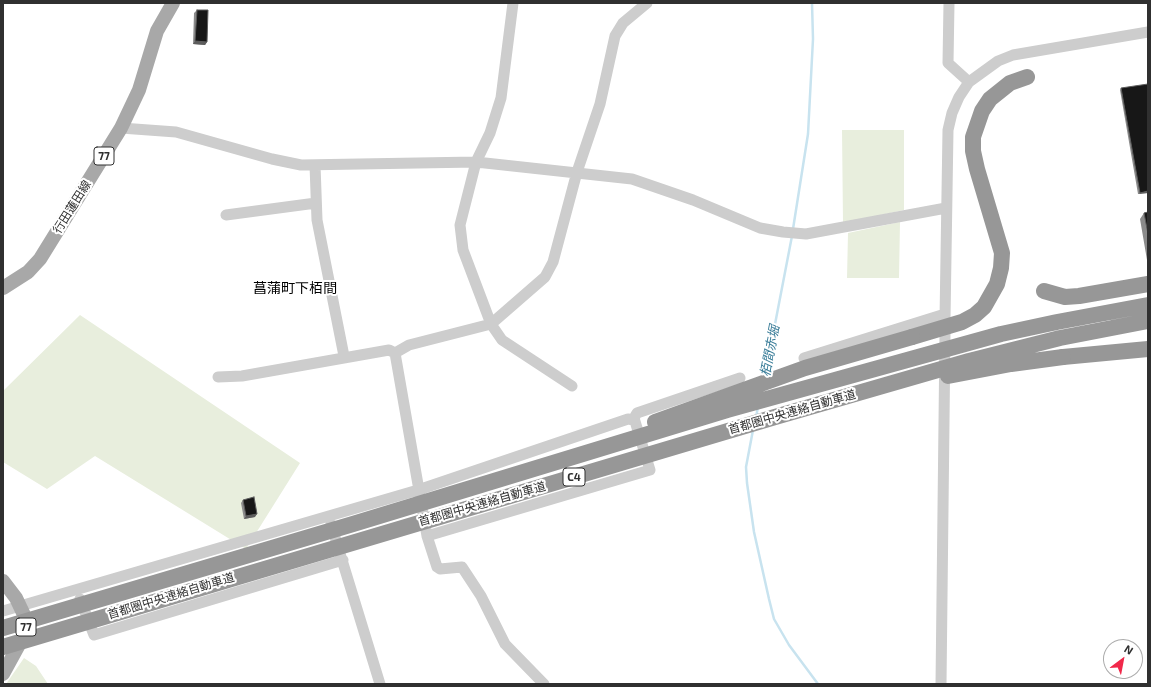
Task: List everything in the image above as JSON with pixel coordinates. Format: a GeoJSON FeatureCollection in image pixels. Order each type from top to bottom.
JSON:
{"type":"FeatureCollection","features":[{"type":"Feature","properties":{"kind":"highway"},"geometry":{"type":"LineString","coordinates":[[555,462],[685,410],[746,388],[869,348],[962,322],[975,315],[984,307],[997,284],[1002,268],[1002,253],[977,169],[973,151],[973,137],[982,111],[990,100],[1010,83],[1027,78]]}},
{"type":"Feature","properties":{"kind":"highway"},"geometry":{"type":"LineString","coordinates":[[1044,291],[1064,297],[1079,296],[1148,284]]}},
{"type":"Feature","properties":{"kind":"highway","name":"首都圏中央連絡自動車道"},"geometry":{"type":"LineString","coordinates":[[3,628],[354,524],[727,410],[1001,334],[1148,305]]}},
{"type":"Feature","properties":{"kind":"highway","name":"首都圏中央連絡自動車道"},"geometry":{"type":"LineString","coordinates":[[3,647],[775,417],[969,361],[1060,338],[1148,321]]}},
{"type":"Feature","properties":{"kind":"highway"},"geometry":{"type":"LineString","coordinates":[[775,417],[829,406],[929,380],[1011,364],[1148,348]]}},
{"type":"Feature","properties":{"kind":"main road","name":"行田蓮田線"},"geometry":{"type":"LineString","coordinates":[[3,288],[28,272],[40,259],[121,128],[139,90],[157,31],[173,3]]}},
{"type":"Feature","properties":{"kind":"main road","name":"77"},"geometry":{"type":"LineString","coordinates":[[3,582],[20,606],[25,617],[26,632],[5,668]]}},
{"type":"Feature","properties":{"kind":"street"},"geometry":{"type":"LineString","coordinates":[[513,3],[501,98],[490,133],[476,162],[460,225],[464,250],[491,324],[502,340],[572,386]]}},
{"type":"Feature","properties":{"kind":"street"},"geometry":{"type":"LineString","coordinates":[[395,353],[409,345],[491,324],[541,280],[550,268],[577,172],[600,104],[615,36],[623,23],[647,3]]}},
{"type":"Feature","properties":{"kind":"street"},"geometry":{"type":"LineString","coordinates":[[949,3],[948,63],[969,82]]}},
{"type":"Feature","properties":{"kind":"street"},"geometry":{"type":"LineString","coordinates":[[804,358],[945,317],[948,130],[952,113],[969,82],[998,61],[1013,55],[1148,32]]}},
{"type":"Feature","properties":{"kind":"street"},"geometry":{"type":"LineString","coordinates":[[121,128],[176,132],[272,160],[301,165],[476,162],[632,179],[693,200],[760,228],[782,232],[806,234],[946,208]]}},
{"type":"Feature","properties":{"kind":"street"},"geometry":{"type":"LineString","coordinates":[[315,165],[317,220],[344,356]]}},
{"type":"Feature","properties":{"kind":"street"},"geometry":{"type":"LineString","coordinates":[[226,215],[316,203]]}},
{"type":"Feature","properties":{"kind":"street"},"geometry":{"type":"LineString","coordinates":[[941,684],[945,334]]}},
{"type":"Feature","properties":{"kind":"street"},"geometry":{"type":"LineString","coordinates":[[218,377],[242,376],[344,356],[349,357],[389,350],[395,353]]}},
{"type":"Feature","properties":{"kind":"street"},"geometry":{"type":"LineString","coordinates":[[395,353],[427,536],[438,567],[440,569],[462,567],[481,596],[505,644],[544,684]]}},
{"type":"Feature","properties":{"kind":"street"},"geometry":{"type":"LineString","coordinates":[[427,536],[650,470],[634,420],[637,414],[740,378]]}},
{"type":"Feature","properties":{"kind":"street"},"geometry":{"type":"LineString","coordinates":[[3,611],[418,490],[628,419],[634,420]]}},
{"type":"Feature","properties":{"kind":"street"},"geometry":{"type":"LineString","coordinates":[[329,516],[344,560],[380,684]]}},
{"type":"Feature","properties":{"kind":"street"},"geometry":{"type":"LineString","coordinates":[[76,590],[94,635],[344,560]]}},
{"type":"Feature","properties":{"kind":"green space"},"geometry":{"type":"Polygon","coordinates":[[[842,130],[904,130],[904,210],[843,223],[842,130]]]}},
{"type":"Feature","properties":{"kind":"green space"},"geometry":{"type":"Polygon","coordinates":[[[900,222],[899,278],[847,278],[848,233],[900,222]]]}},
{"type":"Feature","properties":{"kind":"green space"},"geometry":{"type":"Polygon","coordinates":[[[80,315],[300,463],[246,549],[95,456],[47,489],[3,462],[3,391],[80,315]]]}},
{"type":"Feature","properties":{"kind":"green space"},"geometry":{"type":"Polygon","coordinates":[[[24,658],[36,666],[48,684],[6,684],[24,658]]]}},
{"type":"Feature","properties":{"kind":"building"},"geometry":{"type":"Polygon","coordinates":[[[197,10],[208,10],[207,42],[195,41],[197,10]]]}},
{"type":"Feature","properties":{"kind":"building"},"geometry":{"type":"Polygon","coordinates":[[[1148,84],[1148,191],[1140,193],[1121,88],[1148,84]]]}},
{"type":"Feature","properties":{"kind":"building"},"geometry":{"type":"Polygon","coordinates":[[[1148,212],[1148,234],[1144,213],[1148,212]]]}},
{"type":"Feature","properties":{"kind":"building"},"geometry":{"type":"Polygon","coordinates":[[[254,497],[257,514],[246,516],[243,500],[254,497]]]}},
{"type":"Feature","properties":{"kind":"waterway","name":"栢間赤堀"},"geometry":{"type":"LineString","coordinates":[[793,229],[808,134],[813,39],[812,3]]}},
{"type":"Feature","properties":{"kind":"waterway","name":"栢間赤堀"},"geometry":{"type":"LineString","coordinates":[[765,376],[792,236]]}},
{"type":"Feature","properties":{"kind":"waterway","name":"栢間赤堀"},"geometry":{"type":"LineString","coordinates":[[756,417],[758,407]]}},
{"type":"Feature","properties":{"kind":"waterway","name":"栢間赤堀"},"geometry":{"type":"LineString","coordinates":[[753,430],[746,467],[747,483],[754,532],[774,619],[789,645],[818,684]]}},
{"type":"Feature","properties":{"kind":"district","name":"菖蒲町下栢間"},"geometry":{"type":"Point","coordinates":[295,288]}}]}
